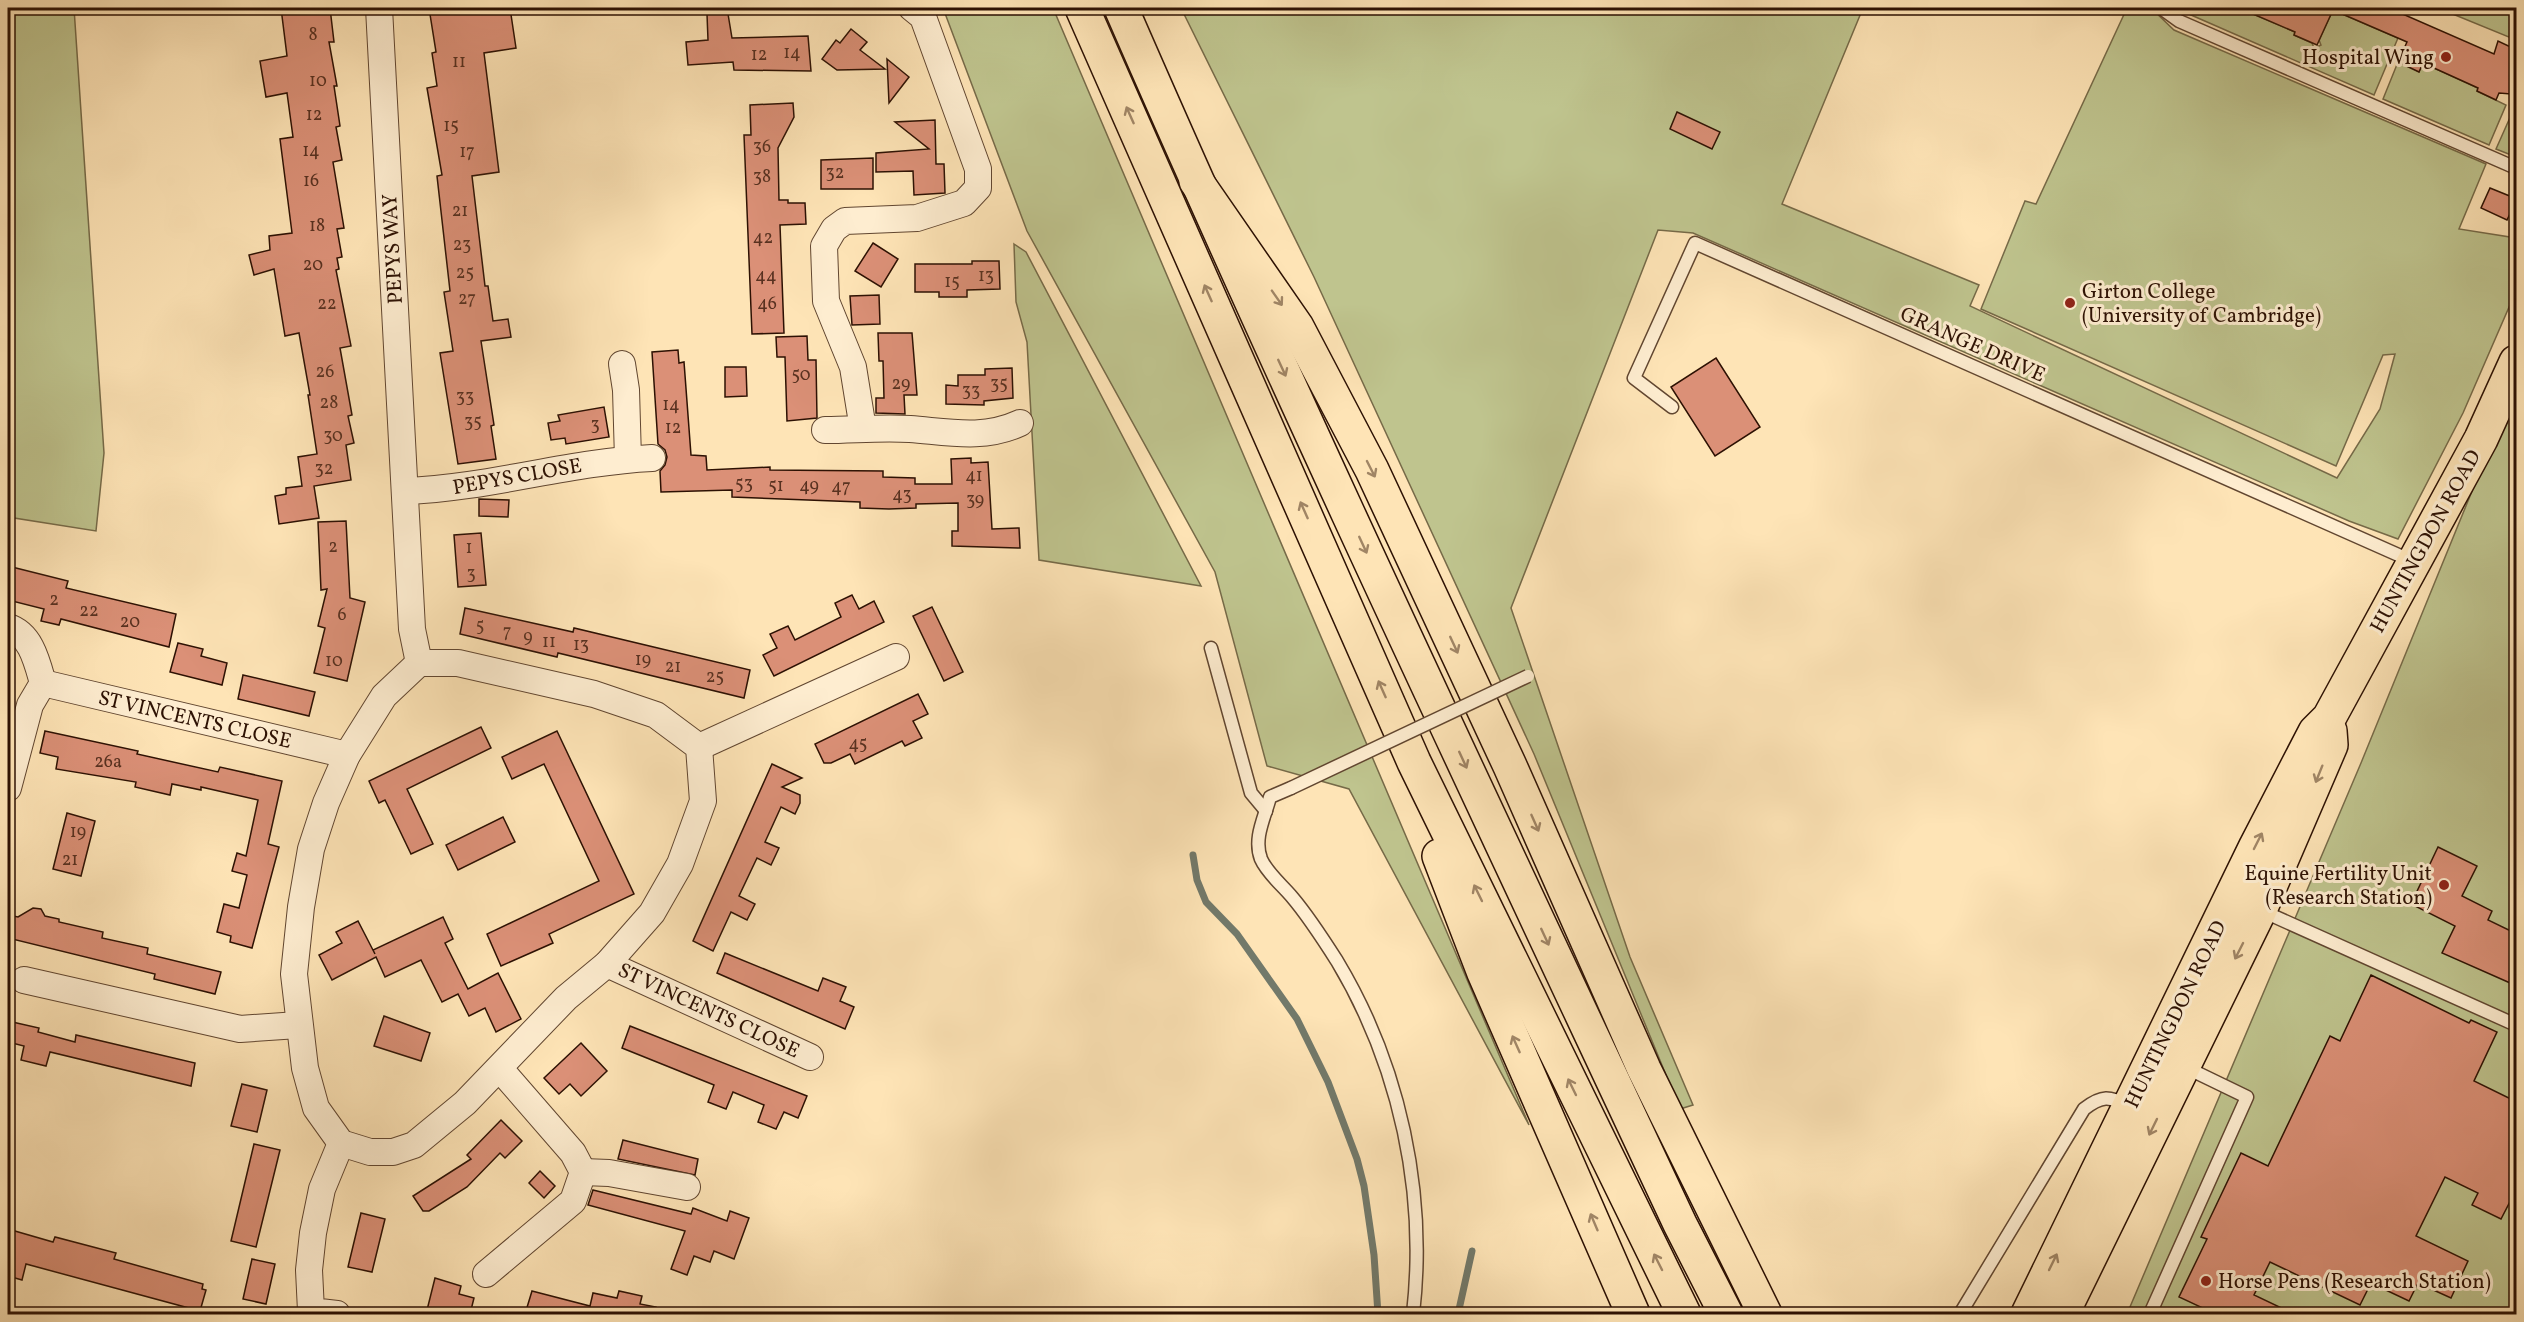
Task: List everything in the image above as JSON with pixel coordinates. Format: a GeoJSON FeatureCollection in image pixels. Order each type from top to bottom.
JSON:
{"type":"FeatureCollection","features":[{"type":"Feature","properties":{"kind":"main road"},"geometry":{"type":"LineString","coordinates":[[1082,8],[1414,762],[1684,1314]]}},
{"type":"Feature","properties":{"kind":"main road"},"geometry":{"type":"LineString","coordinates":[[1121,8],[1196,181],[1644,1148],[1726,1314]]}},
{"type":"Feature","properties":{"kind":"main road"},"geometry":{"type":"LineString","coordinates":[[1196,181],[1297,327],[1372,470],[1510,766],[1644,1068],[1765,1314]]}},
{"type":"Feature","properties":{"kind":"main road","name":"HUNTINGDON ROAD"},"geometry":{"type":"LineString","coordinates":[[2062,1314],[2170,1060],[2230,897],[2315,732],[2329,718],[2481,439],[2517,362]]}},
{"type":"Feature","properties":{"kind":"main road","name":"HUNTINGDON ROAD"},"geometry":{"type":"LineString","coordinates":[[2028,1314],[2131,1106],[2170,1060],[2260,910],[2331,745],[2329,718]]}},
{"type":"Feature","properties":{"kind":"main road"},"geometry":{"type":"LineString","coordinates":[[1414,762],[1443,868],[1480,963],[1633,1314]]}},
{"type":"Feature","properties":{"kind":"main road"},"geometry":{"type":"LineString","coordinates":[[2230,897],[2260,910]]}},
{"type":"Feature","properties":{"kind":"street","name":"PEPYS WAY"},"geometry":{"type":"LineString","coordinates":[[379,8],[405,491]]}},
{"type":"Feature","properties":{"kind":"street"},"geometry":{"type":"LineString","coordinates":[[863,429],[853,367],[826,301],[824,246],[834,229],[845,221],[917,218],[964,203],[978,188],[978,169],[923,17],[912,8]]}},
{"type":"Feature","properties":{"kind":"street","name":"PEPYS CLOSE"},"geometry":{"type":"LineString","coordinates":[[405,491],[441,490],[601,461],[640,458],[622,364]]}},
{"type":"Feature","properties":{"kind":"street"},"geometry":{"type":"LineString","coordinates":[[825,430],[908,429],[963,435],[1002,431],[1020,423]]}},
{"type":"Feature","properties":{"kind":"street"},"geometry":{"type":"LineString","coordinates":[[405,491],[411,629],[419,663]]}},
{"type":"Feature","properties":{"kind":"street"},"geometry":{"type":"LineString","coordinates":[[8,627],[15,629],[33,648],[44,683],[30,705],[8,788]]}},
{"type":"Feature","properties":{"kind":"street"},"geometry":{"type":"LineString","coordinates":[[337,1314],[311,1311],[309,1270],[322,1189],[341,1143],[316,1108],[305,1068],[298,1025],[294,974],[301,907],[311,849],[326,803],[347,755],[384,696],[419,663],[458,663],[594,694],[656,715],[699,747],[896,657]]}},
{"type":"Feature","properties":{"kind":"street","name":"ST VINCENTS CLOSE"},"geometry":{"type":"LineString","coordinates":[[44,683],[347,755]]}},
{"type":"Feature","properties":{"kind":"street","name":"ST VINCENTS CLOSE"},"geometry":{"type":"LineString","coordinates":[[341,1143],[370,1152],[393,1152],[414,1144],[465,1103],[566,998],[607,964],[652,913],[680,864],[703,801],[699,747]]}},
{"type":"Feature","properties":{"kind":"street","name":"ST VINCENTS CLOSE"},"geometry":{"type":"LineString","coordinates":[[607,964],[810,1057]]}},
{"type":"Feature","properties":{"kind":"street"},"geometry":{"type":"LineString","coordinates":[[24,980],[240,1029],[298,1025]]}},
{"type":"Feature","properties":{"kind":"street"},"geometry":{"type":"LineString","coordinates":[[486,1274],[573,1201],[583,1172],[573,1152],[500,1069]]}},
{"type":"Feature","properties":{"kind":"street"},"geometry":{"type":"LineString","coordinates":[[583,1172],[609,1173],[687,1187]]}},
{"type":"Feature","properties":{"kind":"lane"},"geometry":{"type":"LineString","coordinates":[[2161,8],[2179,21],[2517,168]]}},
{"type":"Feature","properties":{"kind":"lane","name":"GRANGE DRIVE"},"geometry":{"type":"LineString","coordinates":[[1672,407],[1634,378],[1695,243],[2413,561]]}},
{"type":"Feature","properties":{"kind":"lane"},"geometry":{"type":"LineString","coordinates":[[1211,648],[1251,793],[1266,811]]}},
{"type":"Feature","properties":{"kind":"lane"},"geometry":{"type":"LineString","coordinates":[[1413,1314],[1418,1242],[1416,1208],[1410,1157],[1396,1102],[1372,1035],[1337,962],[1309,918],[1261,859],[1257,842],[1270,797],[1528,676]]}},
{"type":"Feature","properties":{"kind":"lane"},"geometry":{"type":"LineString","coordinates":[[2260,910],[2517,1025]]}},
{"type":"Feature","properties":{"kind":"lane"},"geometry":{"type":"LineString","coordinates":[[2150,1314],[2247,1097],[2170,1060]]}},
{"type":"Feature","properties":{"kind":"lane"},"geometry":{"type":"LineString","coordinates":[[1960,1314],[2084,1109],[2096,1099],[2108,1096],[2131,1106]]}},
{"type":"Feature","properties":{"kind":"green space"},"geometry":{"type":"Polygon","coordinates":[[[8,8],[74,8],[104,453],[96,531],[8,517],[8,8]]]}},
{"type":"Feature","properties":{"kind":"green space"},"geometry":{"type":"Polygon","coordinates":[[[943,8],[1053,8],[1529,1125],[1349,789],[1267,766],[1215,572],[1027,231],[943,8]]]}},
{"type":"Feature","properties":{"kind":"green space"},"geometry":{"type":"Polygon","coordinates":[[[1181,8],[1863,8],[1782,204],[1979,285],[1970,306],[2337,478],[2380,409],[2395,354],[2383,355],[2336,466],[1981,309],[2025,201],[2036,204],[2127,8],[2151,8],[2174,30],[2486,164],[2459,229],[2516,238],[2516,291],[2463,413],[2398,539],[2349,521],[1693,233],[1658,230],[1511,608],[1630,957],[1693,1105],[1680,1109],[1534,754],[1314,277],[1181,8]]]}},
{"type":"Feature","properties":{"kind":"green space"},"geometry":{"type":"Polygon","coordinates":[[[2175,8],[2239,8],[2295,32],[2294,35],[2312,43],[2314,48],[2321,45],[2319,40],[2333,10],[2398,38],[2374,95],[2175,8]]]}},
{"type":"Feature","properties":{"kind":"green space"},"geometry":{"type":"Polygon","coordinates":[[[2438,8],[2516,8],[2516,40],[2438,8]]]}},
{"type":"Feature","properties":{"kind":"green space"},"geometry":{"type":"Polygon","coordinates":[[[2398,62],[2419,72],[2423,63],[2478,88],[2477,91],[2506,105],[2489,145],[2383,99],[2398,62]]]}},
{"type":"Feature","properties":{"kind":"green space"},"geometry":{"type":"Polygon","coordinates":[[[2516,104],[2516,157],[2496,149],[2516,104]]]}},
{"type":"Feature","properties":{"kind":"green space"},"geometry":{"type":"Polygon","coordinates":[[[1014,244],[1026,252],[1201,586],[1039,560],[1027,342],[1016,302],[1014,244]]]}},
{"type":"Feature","properties":{"kind":"green space"},"geometry":{"type":"Polygon","coordinates":[[[2508,403],[2516,407],[2516,1314],[2127,1314],[2361,763],[2508,403]]]}},
{"type":"Feature","properties":{"kind":"building"},"geometry":{"type":"Polygon","coordinates":[[[281,8],[330,8],[334,42],[329,42],[337,86],[334,86],[340,126],[336,127],[342,160],[333,162],[344,228],[337,229],[342,257],[337,258],[339,269],[336,270],[351,346],[340,348],[352,415],[348,416],[354,443],[346,445],[351,480],[314,486],[319,518],[279,524],[275,496],[286,494],[286,488],[302,486],[298,457],[317,454],[299,333],[285,336],[274,269],[254,275],[249,255],[270,250],[269,236],[292,233],[280,139],[293,137],[287,93],[266,97],[260,61],[287,56],[281,8]]]}},
{"type":"Feature","properties":{"kind":"building"},"geometry":{"type":"Polygon","coordinates":[[[429,8],[510,8],[516,48],[484,53],[499,172],[472,176],[485,286],[488,286],[493,321],[508,319],[511,337],[481,341],[494,425],[491,426],[496,459],[458,464],[440,353],[453,351],[444,292],[450,291],[437,176],[442,175],[427,88],[437,86],[432,53],[436,52],[429,8]]]}},
{"type":"Feature","properties":{"kind":"building","name":"Hospital Wing"},"geometry":{"type":"Polygon","coordinates":[[[2239,8],[2389,8],[2494,54],[2498,41],[2517,50],[2517,69],[2511,83],[2511,94],[2499,93],[2496,100],[2477,91],[2478,88],[2423,63],[2419,72],[2398,62],[2407,42],[2333,10],[2317,45],[2294,35],[2295,32],[2239,8]]]}},
{"type":"Feature","properties":{"kind":"building"},"geometry":{"type":"Polygon","coordinates":[[[707,14],[728,14],[732,38],[808,36],[811,71],[734,70],[733,62],[688,65],[686,42],[708,40],[707,14]]]}},
{"type":"Feature","properties":{"kind":"building"},"geometry":{"type":"Polygon","coordinates":[[[851,29],[867,42],[860,50],[885,69],[837,70],[822,59],[836,40],[840,43],[851,29]]]}},
{"type":"Feature","properties":{"kind":"building"},"geometry":{"type":"Polygon","coordinates":[[[887,59],[909,77],[889,103],[887,59]]]}},
{"type":"Feature","properties":{"kind":"building"},"geometry":{"type":"Polygon","coordinates":[[[793,103],[794,117],[778,148],[779,200],[788,200],[788,203],[805,203],[806,224],[780,225],[784,333],[752,334],[744,135],[751,135],[750,105],[793,103]]]}},
{"type":"Feature","properties":{"kind":"building"},"geometry":{"type":"Polygon","coordinates":[[[1677,112],[1720,132],[1712,149],[1670,129],[1677,112]]]}},
{"type":"Feature","properties":{"kind":"building"},"geometry":{"type":"Polygon","coordinates":[[[935,120],[936,164],[944,164],[945,193],[914,195],[913,171],[876,172],[876,153],[929,149],[895,122],[935,120]]]}},
{"type":"Feature","properties":{"kind":"building"},"geometry":{"type":"Polygon","coordinates":[[[873,158],[873,189],[821,189],[821,160],[873,158]]]}},
{"type":"Feature","properties":{"kind":"building"},"geometry":{"type":"Polygon","coordinates":[[[2490,188],[2517,199],[2507,220],[2481,208],[2490,188]]]}},
{"type":"Feature","properties":{"kind":"building"},"geometry":{"type":"Polygon","coordinates":[[[873,243],[898,259],[881,287],[855,271],[873,243]]]}},
{"type":"Feature","properties":{"kind":"building"},"geometry":{"type":"Polygon","coordinates":[[[972,261],[999,261],[1000,289],[967,290],[967,297],[939,297],[939,292],[915,292],[915,264],[972,264],[972,261]]]}},
{"type":"Feature","properties":{"kind":"building"},"geometry":{"type":"Polygon","coordinates":[[[879,295],[880,324],[852,325],[850,296],[879,295]]]}},
{"type":"Feature","properties":{"kind":"building"},"geometry":{"type":"Polygon","coordinates":[[[878,333],[912,333],[917,395],[904,395],[905,414],[876,413],[876,398],[884,398],[883,361],[879,361],[878,333]]]}},
{"type":"Feature","properties":{"kind":"building"},"geometry":{"type":"Polygon","coordinates":[[[807,336],[808,360],[816,360],[817,418],[787,421],[785,357],[777,357],[776,337],[807,336]]]}},
{"type":"Feature","properties":{"kind":"building"},"geometry":{"type":"Polygon","coordinates":[[[678,350],[679,363],[684,362],[691,455],[706,456],[707,470],[770,467],[770,470],[883,471],[883,477],[915,478],[915,484],[952,484],[951,459],[971,458],[971,463],[988,462],[992,529],[1019,528],[1020,548],[952,546],[952,531],[958,531],[958,503],[916,504],[916,508],[860,508],[860,502],[732,497],[732,490],[661,492],[660,471],[667,457],[665,450],[658,444],[652,352],[678,350]]]}},
{"type":"Feature","properties":{"kind":"building"},"geometry":{"type":"Polygon","coordinates":[[[1716,358],[1760,427],[1715,456],[1671,387],[1716,358]]]}},
{"type":"Feature","properties":{"kind":"building"},"geometry":{"type":"Polygon","coordinates":[[[725,367],[746,367],[747,396],[725,397],[725,367]]]}},
{"type":"Feature","properties":{"kind":"building"},"geometry":{"type":"Polygon","coordinates":[[[1012,368],[1013,398],[984,401],[984,405],[946,404],[946,385],[958,386],[958,375],[985,375],[985,369],[1012,368]]]}},
{"type":"Feature","properties":{"kind":"building"},"geometry":{"type":"Polygon","coordinates":[[[604,407],[609,437],[566,444],[565,438],[551,440],[548,423],[560,421],[558,415],[604,407]]]}},
{"type":"Feature","properties":{"kind":"building"},"geometry":{"type":"Polygon","coordinates":[[[479,499],[509,500],[508,517],[479,516],[479,499]]]}},
{"type":"Feature","properties":{"kind":"building"},"geometry":{"type":"Polygon","coordinates":[[[346,521],[350,598],[365,602],[347,681],[314,673],[325,628],[318,626],[327,589],[321,590],[318,522],[346,521]]]}},
{"type":"Feature","properties":{"kind":"building"},"geometry":{"type":"Polygon","coordinates":[[[481,533],[486,585],[458,587],[454,535],[481,533]]]}},
{"type":"Feature","properties":{"kind":"building"},"geometry":{"type":"Polygon","coordinates":[[[8,566],[68,581],[66,588],[176,614],[169,647],[61,619],[59,625],[41,621],[44,609],[8,600],[8,566]]]}},
{"type":"Feature","properties":{"kind":"building"},"geometry":{"type":"Polygon","coordinates":[[[852,595],[859,609],[874,601],[884,622],[774,676],[763,655],[777,648],[770,634],[788,626],[795,640],[841,617],[835,603],[852,595]]]}},
{"type":"Feature","properties":{"kind":"building"},"geometry":{"type":"Polygon","coordinates":[[[932,607],[963,672],[944,681],[913,616],[932,607]]]}},
{"type":"Feature","properties":{"kind":"building"},"geometry":{"type":"Polygon","coordinates":[[[465,608],[573,632],[574,628],[750,670],[744,698],[558,653],[557,657],[460,634],[465,608]]]}},
{"type":"Feature","properties":{"kind":"building"},"geometry":{"type":"Polygon","coordinates":[[[178,643],[203,649],[201,656],[227,663],[222,685],[170,672],[178,643]]]}},
{"type":"Feature","properties":{"kind":"building"},"geometry":{"type":"Polygon","coordinates":[[[243,675],[315,692],[309,716],[238,699],[243,675]]]}},
{"type":"Feature","properties":{"kind":"building"},"geometry":{"type":"Polygon","coordinates":[[[918,694],[928,714],[913,721],[922,738],[905,746],[902,741],[855,764],[850,754],[831,763],[824,763],[815,744],[918,694]]]}},
{"type":"Feature","properties":{"kind":"building"},"geometry":{"type":"Polygon","coordinates":[[[481,727],[491,748],[407,789],[433,844],[411,854],[385,800],[379,803],[369,781],[481,727]]]}},
{"type":"Feature","properties":{"kind":"building"},"geometry":{"type":"Polygon","coordinates":[[[45,731],[138,751],[137,754],[218,772],[220,767],[282,781],[268,844],[279,847],[252,948],[230,942],[231,936],[217,932],[224,904],[239,908],[247,875],[232,871],[237,853],[246,856],[258,800],[201,787],[201,790],[172,784],[170,795],[135,787],[136,782],[56,769],[58,757],[40,753],[45,731]]]}},
{"type":"Feature","properties":{"kind":"building"},"geometry":{"type":"Polygon","coordinates":[[[557,731],[634,894],[549,934],[553,943],[501,966],[487,934],[599,881],[544,764],[512,779],[502,757],[557,731]]]}},
{"type":"Feature","properties":{"kind":"building"},"geometry":{"type":"Polygon","coordinates":[[[772,764],[802,778],[782,787],[800,795],[800,803],[795,814],[781,807],[765,842],[779,848],[771,865],[757,858],[739,896],[755,904],[747,920],[731,912],[713,951],[693,941],[772,764]]]}},
{"type":"Feature","properties":{"kind":"building"},"geometry":{"type":"Polygon","coordinates":[[[67,813],[95,821],[81,876],[53,869],[67,813]]]}},
{"type":"Feature","properties":{"kind":"building"},"geometry":{"type":"Polygon","coordinates":[[[503,817],[515,842],[458,870],[446,845],[503,817]]]}},
{"type":"Feature","properties":{"kind":"building"},"geometry":{"type":"Polygon","coordinates":[[[2438,847],[2477,866],[2462,896],[2492,911],[2488,920],[2517,934],[2517,986],[2442,953],[2455,926],[2411,904],[2438,847]]]}},
{"type":"Feature","properties":{"kind":"building"},"geometry":{"type":"Polygon","coordinates":[[[33,908],[41,909],[45,916],[59,919],[59,922],[103,932],[102,938],[148,948],[147,954],[221,972],[215,994],[154,979],[155,974],[8,938],[8,915],[18,917],[33,908]]]}},
{"type":"Feature","properties":{"kind":"building"},"geometry":{"type":"Polygon","coordinates":[[[443,917],[453,939],[445,943],[468,989],[498,973],[521,1019],[496,1032],[485,1008],[469,1016],[458,994],[442,1002],[421,960],[385,977],[376,957],[332,980],[319,955],[342,943],[336,932],[358,921],[375,954],[373,950],[443,917]]]}},
{"type":"Feature","properties":{"kind":"building"},"geometry":{"type":"Polygon","coordinates":[[[725,953],[818,991],[823,978],[846,987],[840,1001],[854,1007],[845,1029],[717,973],[725,953]]]}},
{"type":"Feature","properties":{"kind":"building"},"geometry":{"type":"Polygon","coordinates":[[[2371,975],[2469,1023],[2471,1020],[2497,1032],[2474,1081],[2517,1102],[2517,1188],[2501,1219],[2472,1205],[2478,1193],[2445,1177],[2416,1236],[2468,1261],[2451,1298],[2418,1283],[2409,1301],[2371,1283],[2360,1305],[2270,1262],[2254,1295],[2294,1314],[2202,1314],[2205,1309],[2179,1297],[2207,1239],[2201,1237],[2241,1153],[2268,1166],[2330,1036],[2340,1041],[2371,975]]]}},
{"type":"Feature","properties":{"kind":"building"},"geometry":{"type":"Polygon","coordinates":[[[384,1016],[430,1033],[421,1061],[374,1046],[384,1016]]]}},
{"type":"Feature","properties":{"kind":"building"},"geometry":{"type":"Polygon","coordinates":[[[8,1021],[39,1028],[38,1032],[75,1042],[76,1035],[195,1063],[191,1086],[50,1052],[46,1066],[21,1060],[24,1046],[8,1042],[8,1021]]]}},
{"type":"Feature","properties":{"kind":"building"},"geometry":{"type":"Polygon","coordinates":[[[630,1026],[807,1096],[798,1118],[784,1112],[776,1129],[758,1122],[764,1105],[733,1092],[726,1109],[708,1102],[714,1085],[622,1048],[630,1026]]]}},
{"type":"Feature","properties":{"kind":"building"},"geometry":{"type":"Polygon","coordinates":[[[581,1043],[607,1071],[581,1096],[570,1084],[559,1094],[544,1078],[581,1043]]]}},
{"type":"Feature","properties":{"kind":"building"},"geometry":{"type":"Polygon","coordinates":[[[242,1084],[267,1090],[257,1132],[231,1126],[242,1084]]]}},
{"type":"Feature","properties":{"kind":"building"},"geometry":{"type":"Polygon","coordinates":[[[501,1120],[522,1141],[505,1158],[500,1153],[467,1187],[429,1211],[423,1211],[413,1196],[471,1159],[467,1155],[501,1120]]]}},
{"type":"Feature","properties":{"kind":"building"},"geometry":{"type":"Polygon","coordinates":[[[623,1140],[698,1159],[695,1175],[618,1159],[623,1140]]]}},
{"type":"Feature","properties":{"kind":"building"},"geometry":{"type":"Polygon","coordinates":[[[254,1144],[280,1150],[256,1247],[231,1241],[254,1144]]]}},
{"type":"Feature","properties":{"kind":"building"},"geometry":{"type":"Polygon","coordinates":[[[540,1171],[555,1186],[544,1198],[529,1183],[540,1171]]]}},
{"type":"Feature","properties":{"kind":"building"},"geometry":{"type":"Polygon","coordinates":[[[593,1190],[691,1214],[693,1208],[727,1221],[730,1211],[749,1218],[734,1259],[714,1251],[710,1262],[694,1256],[687,1275],[671,1269],[685,1231],[588,1205],[593,1190]]]}},
{"type":"Feature","properties":{"kind":"building"},"geometry":{"type":"Polygon","coordinates":[[[361,1213],[385,1219],[372,1272],[348,1267],[361,1213]]]}},
{"type":"Feature","properties":{"kind":"building"},"geometry":{"type":"Polygon","coordinates":[[[8,1229],[53,1242],[55,1237],[116,1253],[114,1259],[203,1284],[202,1289],[206,1290],[200,1311],[26,1264],[22,1280],[8,1276],[8,1229]]]}},
{"type":"Feature","properties":{"kind":"building"},"geometry":{"type":"Polygon","coordinates":[[[252,1259],[275,1264],[266,1304],[243,1299],[252,1259]]]}},
{"type":"Feature","properties":{"kind":"building"},"geometry":{"type":"Polygon","coordinates":[[[435,1278],[461,1286],[459,1294],[474,1298],[470,1314],[426,1314],[435,1278]]]}},
{"type":"Feature","properties":{"kind":"building"},"geometry":{"type":"Polygon","coordinates":[[[532,1291],[590,1306],[593,1293],[617,1298],[619,1291],[642,1296],[640,1304],[656,1307],[655,1314],[525,1314],[532,1291]]]}},
{"type":"Feature","properties":{"kind":"waterway"},"geometry":{"type":"LineString","coordinates":[[1193,855],[1197,880],[1206,902],[1237,934],[1297,1019],[1328,1082],[1357,1159],[1364,1186],[1374,1255],[1378,1314]]}},
{"type":"Feature","properties":{"kind":"waterway"},"geometry":{"type":"LineString","coordinates":[[1458,1314],[1472,1251]]}},
{"type":"Feature","properties":{"kind":"place","name":"Hospital Wing"},"geometry":{"type":"Point","coordinates":[2446,57]}},
{"type":"Feature","properties":{"kind":"place","name":"Girton College (University of Cambridge)"},"geometry":{"type":"Point","coordinates":[2070,303]}},
{"type":"Feature","properties":{"kind":"place","name":"Equine Fertility Unit (Research Station)"},"geometry":{"type":"Point","coordinates":[2444,885]}},
{"type":"Feature","properties":{"kind":"place","name":"Horse Pens (Research Station)"},"geometry":{"type":"Point","coordinates":[2206,1281]}}]}
